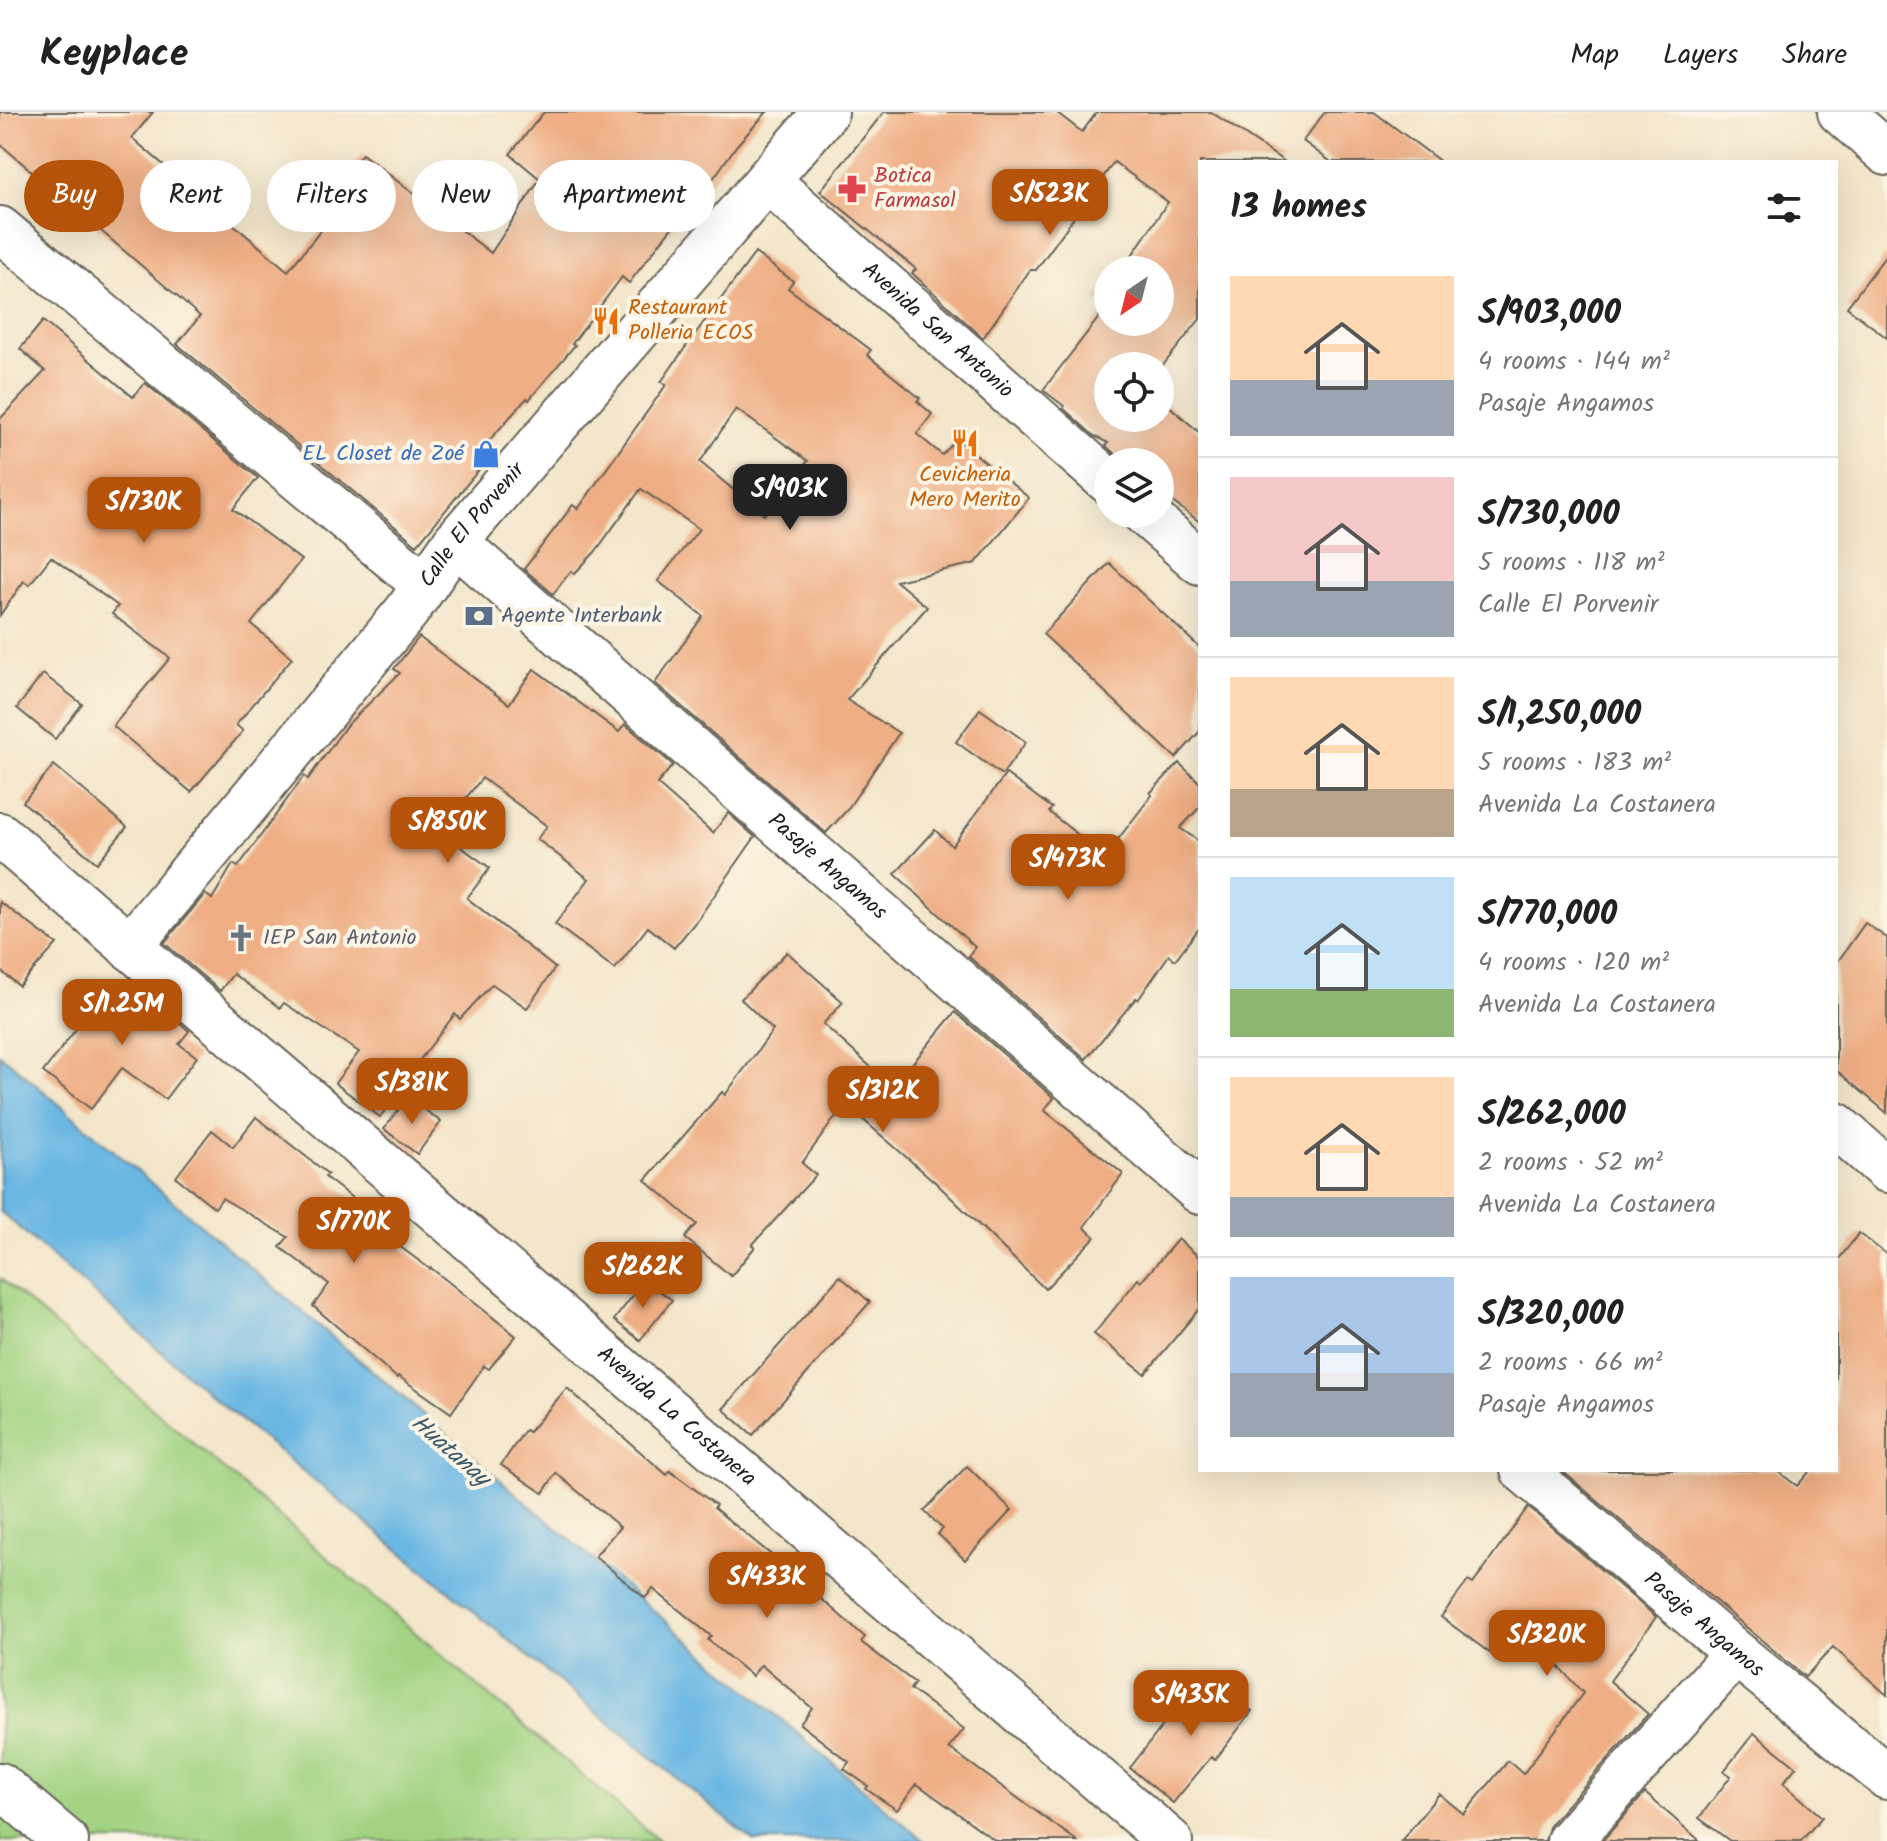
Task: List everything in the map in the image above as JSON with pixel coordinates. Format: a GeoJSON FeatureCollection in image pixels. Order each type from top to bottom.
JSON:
{"type":"FeatureCollection","features":[{"type":"Feature","properties":{"kind":"street","name":"Calle El Porvenir"},"geometry":{"type":"LineString","coordinates":[[129,947],[397,623],[455,542],[826,112]]}},
{"type":"Feature","properties":{"kind":"street"},"geometry":{"type":"LineString","coordinates":[[1840,112],[1887,153]]}},
{"type":"Feature","properties":{"kind":"street","name":"Avenida San Antonio"},"geometry":{"type":"LineString","coordinates":[[768,181],[1094,469]]}},
{"type":"Feature","properties":{"kind":"street"},"geometry":{"type":"LineString","coordinates":[[0,229],[425,585]]}},
{"type":"Feature","properties":{"kind":"street"},"geometry":{"type":"LineString","coordinates":[[1161,528],[1198,560]]}},
{"type":"Feature","properties":{"kind":"street","name":"Pasaje Angamos"},"geometry":{"type":"LineString","coordinates":[[455,542],[1198,1190]]}},
{"type":"Feature","properties":{"kind":"street","name":"Avenida La Costanera"},"geometry":{"type":"LineString","coordinates":[[0,835],[1170,1841]]}},
{"type":"Feature","properties":{"kind":"street"},"geometry":{"type":"LineString","coordinates":[[1838,1127],[1887,1170]]}},
{"type":"Feature","properties":{"kind":"street","name":"Pasaje Angamos"},"geometry":{"type":"LineString","coordinates":[[1525,1472],[1736,1653],[1887,1777]]}},
{"type":"Feature","properties":{"kind":"street"},"geometry":{"type":"LineString","coordinates":[[1569,1841],[1736,1653]]}},
{"type":"Feature","properties":{"kind":"street"},"geometry":{"type":"LineString","coordinates":[[0,1785],[66,1841]]}},
{"type":"Feature","properties":{"kind":"green space"},"geometry":{"type":"Polygon","coordinates":[[[0,1278],[659,1841],[0,1841],[0,1278]]]}},
{"type":"Feature","properties":{"kind":"water","name":"Huatanay"},"geometry":{"type":"Polygon","coordinates":[[[0,1054],[924,1841],[753,1841],[214,1398],[0,1211],[0,1054]]]}},
{"type":"Feature","properties":{"kind":"building"},"geometry":{"type":"Polygon","coordinates":[[[0,112],[153,112],[132,138],[158,160],[140,160],[140,232],[242,232],[288,271],[320,232],[396,232],[396,180],[412,192],[412,232],[464,232],[491,253],[505,232],[518,232],[518,212],[534,188],[534,232],[668,232],[629,283],[622,277],[572,344],[575,345],[529,400],[527,398],[478,453],[487,460],[417,545],[177,344],[200,316],[102,232],[124,232],[124,160],[24,160],[24,165],[0,144],[0,112]]]}},
{"type":"Feature","properties":{"kind":"building"},"geometry":{"type":"Polygon","coordinates":[[[544,112],[767,112],[737,145],[715,176],[715,160],[534,160],[534,174],[510,154],[544,112]]]}},
{"type":"Feature","properties":{"kind":"building"},"geometry":{"type":"Polygon","coordinates":[[[884,112],[1056,112],[1082,132],[1097,112],[1211,112],[1282,160],[1198,160],[1198,322],[1174,352],[1094,352],[1094,432],[1174,432],[1174,410],[1198,431],[1198,521],[1174,503],[1174,448],[1108,448],[1108,443],[1094,436],[1043,390],[1094,324],[1094,336],[1174,336],[1174,256],[1131,256],[1168,202],[1114,162],[1036,270],[1030,270],[983,338],[912,273],[916,269],[820,191],[884,112]]]}},
{"type":"Feature","properties":{"kind":"building"},"geometry":{"type":"Polygon","coordinates":[[[1325,112],[1374,112],[1438,160],[1328,160],[1303,141],[1325,112]]]}},
{"type":"Feature","properties":{"kind":"building"},"geometry":{"type":"Polygon","coordinates":[[[755,253],[793,281],[788,288],[871,350],[867,355],[920,398],[917,401],[932,414],[917,434],[942,455],[957,439],[1029,498],[976,563],[896,581],[927,607],[847,700],[899,733],[847,810],[826,833],[655,683],[703,616],[658,581],[699,529],[641,489],[595,552],[574,574],[571,571],[553,594],[524,569],[573,505],[578,509],[666,385],[661,382],[755,253]],[[736,409],[700,462],[764,515],[808,461],[736,409]]]}},
{"type":"Feature","properties":{"kind":"building"},"geometry":{"type":"Polygon","coordinates":[[[1887,254],[1887,338],[1847,307],[1887,254]]]}},
{"type":"Feature","properties":{"kind":"building"},"geometry":{"type":"Polygon","coordinates":[[[43,321],[133,397],[145,383],[258,478],[233,509],[301,560],[251,624],[292,658],[236,725],[243,731],[191,792],[113,726],[170,658],[112,614],[118,606],[51,557],[29,585],[24,581],[0,615],[0,419],[45,371],[20,349],[43,321]]]}},
{"type":"Feature","properties":{"kind":"building"},"geometry":{"type":"Polygon","coordinates":[[[1109,563],[1198,646],[1198,733],[1176,758],[1043,634],[1109,563]]]}},
{"type":"Feature","properties":{"kind":"building"},"geometry":{"type":"Polygon","coordinates":[[[419,637],[509,704],[534,669],[619,732],[625,724],[673,765],[657,784],[713,833],[728,813],[755,837],[674,948],[648,927],[615,969],[555,924],[589,879],[537,839],[547,826],[482,778],[439,831],[490,868],[467,898],[555,968],[527,1008],[492,984],[460,1019],[455,1014],[380,1117],[335,1083],[359,1052],[284,1003],[280,1008],[233,974],[220,991],[164,943],[205,894],[212,899],[233,864],[238,867],[304,776],[308,779],[346,726],[400,673],[394,669],[419,637]]]}},
{"type":"Feature","properties":{"kind":"building"},"geometry":{"type":"Polygon","coordinates":[[[43,674],[82,704],[55,739],[17,708],[43,674]]]}},
{"type":"Feature","properties":{"kind":"building"},"geometry":{"type":"Polygon","coordinates":[[[980,709],[1026,742],[1002,775],[956,742],[980,709]]]}},
{"type":"Feature","properties":{"kind":"building"},"geometry":{"type":"Polygon","coordinates":[[[1179,763],[1198,781],[1198,809],[1180,828],[1198,841],[1198,930],[1175,960],[1169,955],[1138,1000],[1136,998],[1086,1059],[968,956],[975,947],[895,874],[935,830],[952,846],[1006,774],[1052,808],[1049,812],[1105,856],[1152,795],[1150,793],[1179,763]]]}},
{"type":"Feature","properties":{"kind":"building"},"geometry":{"type":"Polygon","coordinates":[[[54,765],[127,827],[97,863],[23,802],[54,765]]]}},
{"type":"Feature","properties":{"kind":"building"},"geometry":{"type":"Polygon","coordinates":[[[0,902],[57,944],[19,986],[0,970],[0,902]]]}},
{"type":"Feature","properties":{"kind":"building"},"geometry":{"type":"Polygon","coordinates":[[[1865,923],[1887,938],[1887,1113],[1838,1072],[1838,961],[1865,923]]]}},
{"type":"Feature","properties":{"kind":"building"},"geometry":{"type":"Polygon","coordinates":[[[787,952],[843,1002],[823,1024],[893,1087],[955,1012],[1054,1098],[1044,1110],[1123,1174],[1084,1227],[1095,1237],[1045,1289],[935,1182],[845,1104],[802,1163],[816,1175],[752,1245],[755,1247],[731,1276],[685,1238],[697,1224],[645,1180],[722,1092],[725,1095],[773,1030],[741,999],[787,952]]]}},
{"type":"Feature","properties":{"kind":"building"},"geometry":{"type":"Polygon","coordinates":[[[129,979],[189,1031],[179,1044],[197,1057],[165,1099],[122,1068],[91,1109],[43,1072],[111,984],[120,991],[129,979]]]}},
{"type":"Feature","properties":{"kind":"building"},"geometry":{"type":"Polygon","coordinates":[[[408,1097],[441,1122],[417,1154],[384,1129],[408,1097]]]}},
{"type":"Feature","properties":{"kind":"building"},"geometry":{"type":"Polygon","coordinates":[[[256,1117],[374,1215],[368,1223],[431,1268],[516,1336],[489,1369],[484,1366],[451,1413],[397,1378],[313,1306],[329,1284],[280,1247],[288,1237],[222,1198],[215,1208],[176,1177],[212,1130],[233,1147],[256,1117]]]}},
{"type":"Feature","properties":{"kind":"building"},"geometry":{"type":"Polygon","coordinates":[[[1859,1233],[1887,1255],[1887,1695],[1833,1647],[1805,1677],[1563,1472],[1779,1472],[1797,1486],[1809,1472],[1838,1472],[1838,1260],[1859,1233]]]}},
{"type":"Feature","properties":{"kind":"building"},"geometry":{"type":"Polygon","coordinates":[[[1178,1239],[1198,1256],[1198,1310],[1145,1374],[1094,1334],[1138,1279],[1141,1282],[1178,1239]]]}},
{"type":"Feature","properties":{"kind":"building"},"geometry":{"type":"Polygon","coordinates":[[[840,1276],[870,1302],[753,1435],[723,1409],[840,1276]]]}},
{"type":"Feature","properties":{"kind":"building"},"geometry":{"type":"Polygon","coordinates":[[[645,1280],[672,1300],[640,1340],[614,1320],[645,1280]]]}},
{"type":"Feature","properties":{"kind":"building"},"geometry":{"type":"Polygon","coordinates":[[[567,1388],[667,1475],[670,1471],[716,1505],[714,1508],[865,1637],[861,1642],[915,1683],[910,1689],[964,1729],[949,1748],[1077,1841],[996,1841],[917,1784],[897,1810],[866,1789],[868,1786],[844,1769],[849,1762],[800,1724],[812,1708],[761,1665],[752,1676],[708,1640],[711,1636],[653,1589],[645,1598],[595,1556],[620,1527],[556,1473],[543,1493],[501,1465],[525,1430],[529,1432],[567,1388]]]}},
{"type":"Feature","properties":{"kind":"building"},"geometry":{"type":"Polygon","coordinates":[[[967,1466],[1012,1510],[965,1560],[938,1534],[943,1529],[924,1511],[967,1466]]]}},
{"type":"Feature","properties":{"kind":"building"},"geometry":{"type":"Polygon","coordinates":[[[1528,1507],[1656,1617],[1610,1681],[1648,1714],[1550,1824],[1545,1841],[1401,1841],[1439,1794],[1464,1814],[1508,1761],[1523,1774],[1583,1693],[1516,1620],[1490,1653],[1441,1617],[1468,1581],[1473,1584],[1528,1507]]]}},
{"type":"Feature","properties":{"kind":"building"},"geometry":{"type":"Polygon","coordinates":[[[1202,1675],[1252,1711],[1215,1760],[1211,1757],[1173,1803],[1130,1768],[1202,1675]]]}},
{"type":"Feature","properties":{"kind":"building"},"geometry":{"type":"Polygon","coordinates":[[[1754,1733],[1796,1767],[1783,1783],[1822,1817],[1801,1841],[1730,1841],[1699,1818],[1731,1776],[1724,1771],[1754,1733]]]}},
{"type":"Feature","properties":{"kind":"building"},"geometry":{"type":"Polygon","coordinates":[[[1645,1793],[1700,1841],[1602,1841],[1645,1793]]]}},
{"type":"Feature","properties":{"kind":"place","name":"Botica Farmasol"},"geometry":{"type":"Point","coordinates":[852,189]}},
{"type":"Feature","properties":{"kind":"place","name":"Restaurant Polleria ECOS"},"geometry":{"type":"Point","coordinates":[606,321]}},
{"type":"Feature","properties":{"kind":"place","name":"Cevicheria Mero Merito"},"geometry":{"type":"Point","coordinates":[965,443]}},
{"type":"Feature","properties":{"kind":"place","name":"EL Closet de Zoé"},"geometry":{"type":"Point","coordinates":[486,454]}},
{"type":"Feature","properties":{"kind":"place","name":"Agente Interbank"},"geometry":{"type":"Point","coordinates":[479,616]}},
{"type":"Feature","properties":{"kind":"place","name":"IEP San Antonio"},"geometry":{"type":"Point","coordinates":[241,938]}}]}
